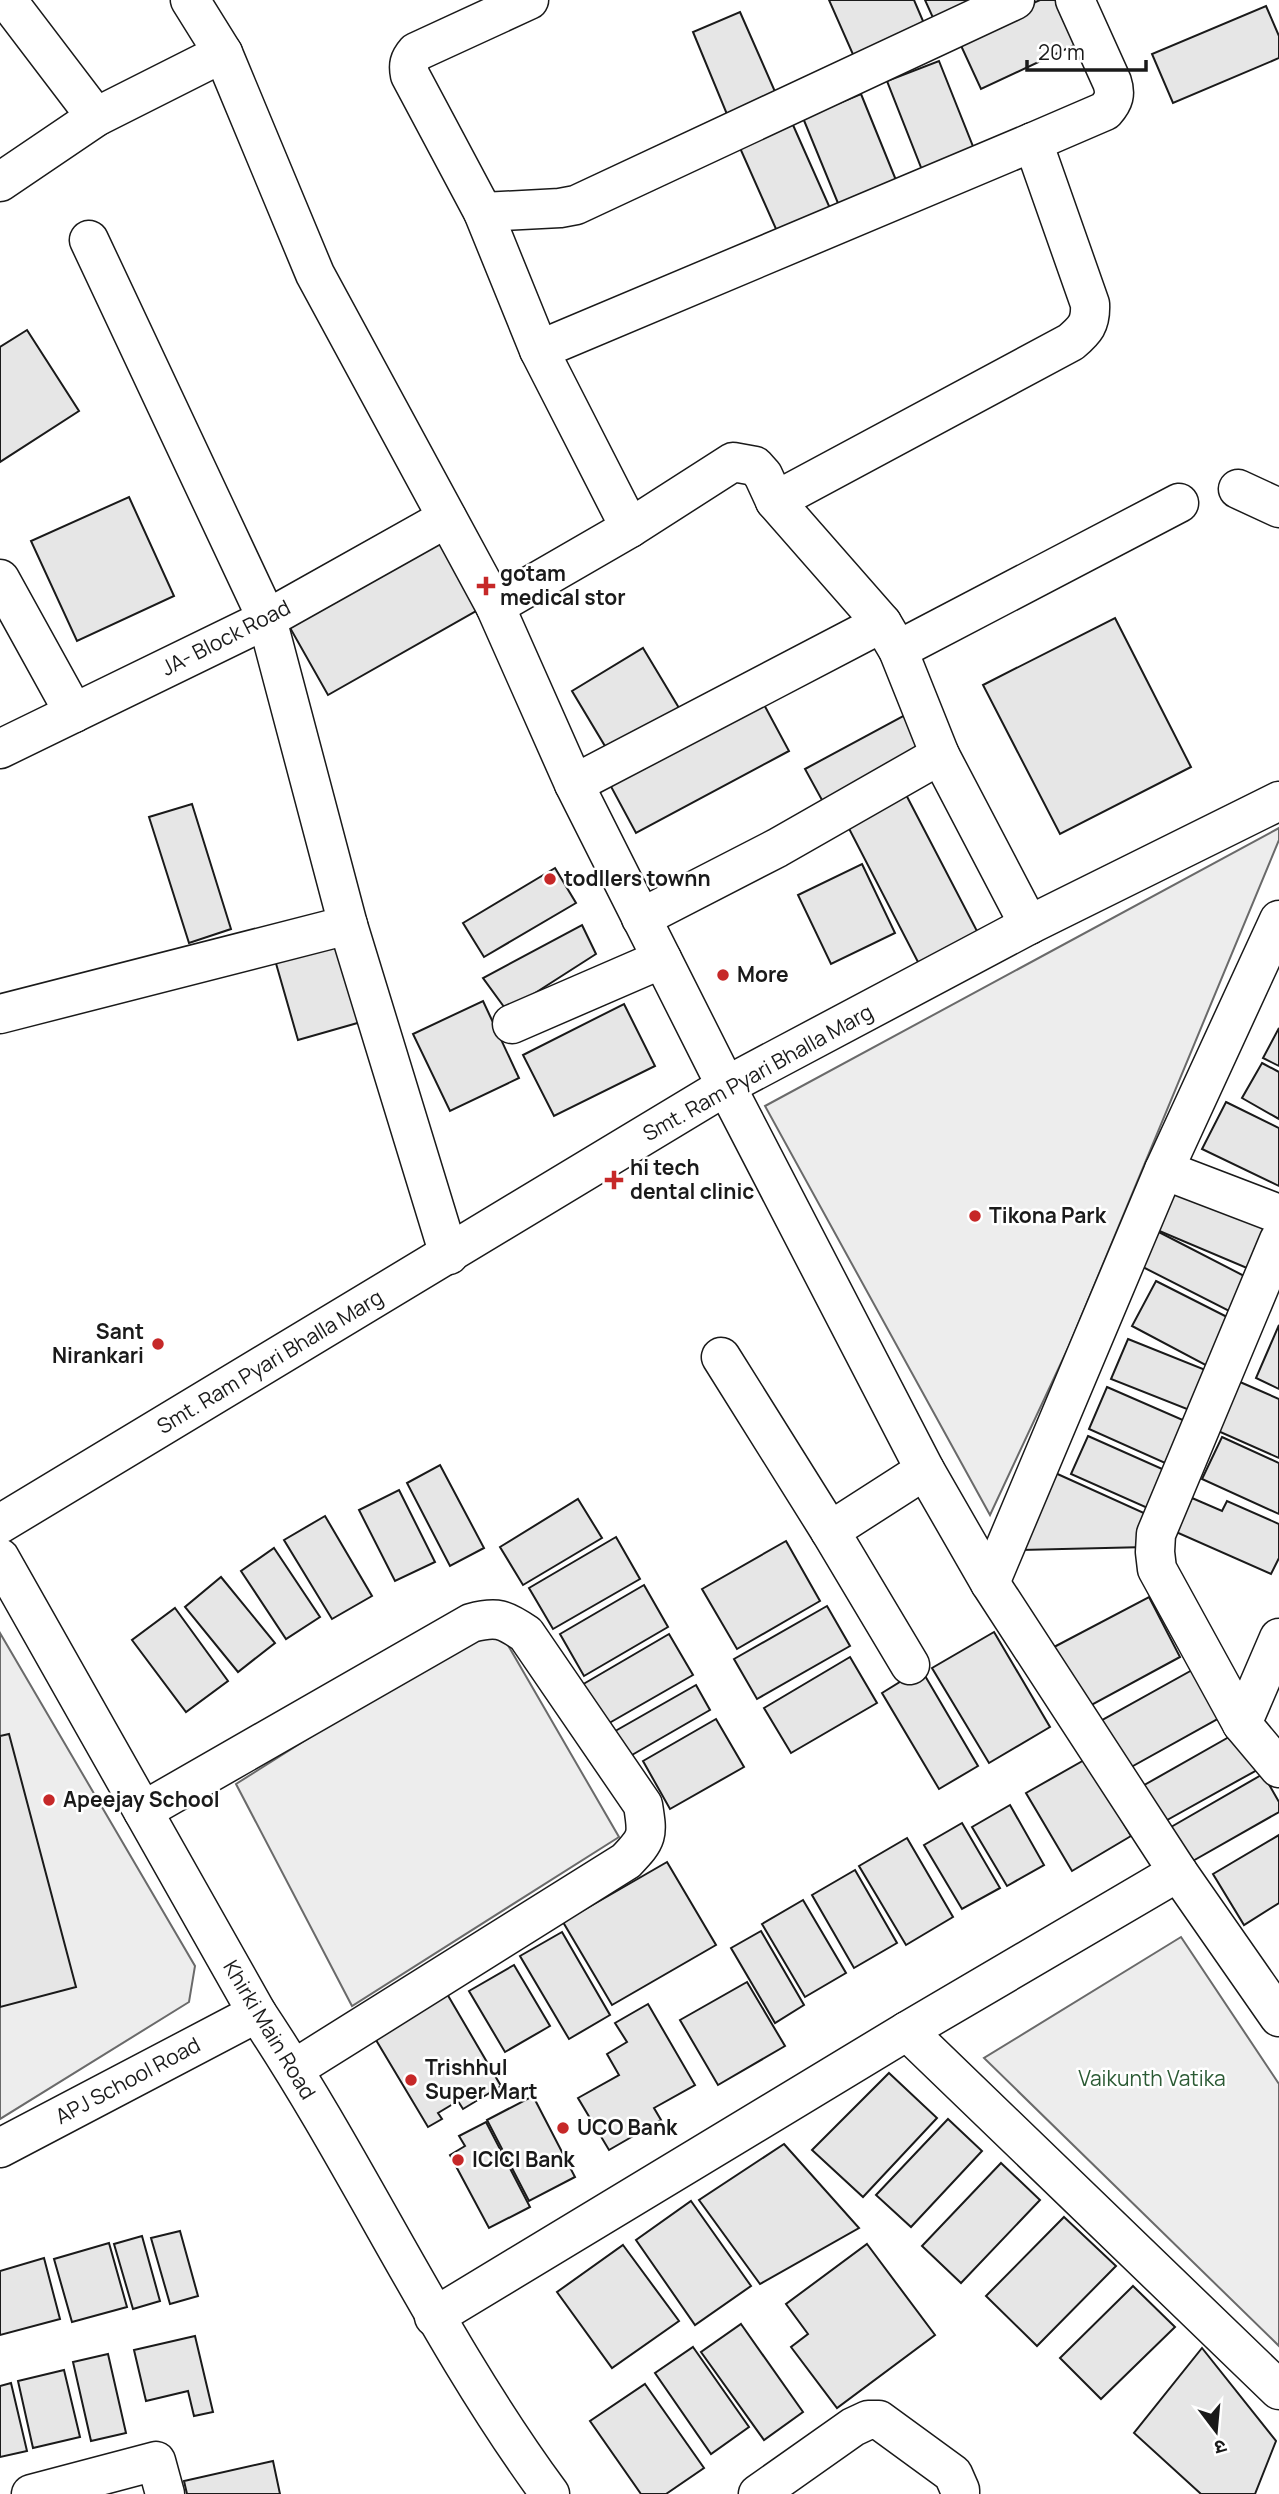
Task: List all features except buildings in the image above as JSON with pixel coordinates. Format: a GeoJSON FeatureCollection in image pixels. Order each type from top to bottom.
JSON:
{"type":"FeatureCollection","features":[{"type":"Feature","properties":{"kind":"street"},"geometry":{"type":"LineString","coordinates":[[7,0],[96,117]]}},
{"type":"Feature","properties":{"kind":"street"},"geometry":{"type":"LineString","coordinates":[[190,0],[223,53],[315,274],[495,606],[574,784],[726,1086],[925,1470],[990,1583],[1178,1872],[1277,2007]]}},
{"type":"Feature","properties":{"kind":"street"},"geometry":{"type":"LineString","coordinates":[[529,0],[416,52],[408,66],[482,212],[539,350],[630,528]]}},
{"type":"Feature","properties":{"kind":"street"},"geometry":{"type":"LineString","coordinates":[[482,212],[576,205],[1016,0]]}},
{"type":"Feature","properties":{"kind":"street"},"geometry":{"type":"LineString","coordinates":[[539,350],[1105,110],[1113,102],[1115,92],[1075,0]]}},
{"type":"Feature","properties":{"kind":"street"},"geometry":{"type":"LineString","coordinates":[[0,182],[96,117],[223,53]]}},
{"type":"Feature","properties":{"kind":"street"},"geometry":{"type":"LineString","coordinates":[[775,501],[1071,342],[1086,330],[1091,318],[1090,304],[1033,142]]}},
{"type":"Feature","properties":{"kind":"street"},"geometry":{"type":"LineString","coordinates":[[89,240],[267,619],[348,925],[449,1255]]}},
{"type":"Feature","properties":{"kind":"street"},"geometry":{"type":"LineString","coordinates":[[495,606],[630,528],[733,462],[755,466],[763,475],[775,501],[890,637],[940,755],[1029,925]]}},
{"type":"Feature","properties":{"kind":"street"},"geometry":{"type":"LineString","coordinates":[[1238,489],[1279,508]]}},
{"type":"Feature","properties":{"kind":"street"},"geometry":{"type":"LineString","coordinates":[[574,784],[1179,503]]}},
{"type":"Feature","properties":{"kind":"street","name":"JA- Block Road"},"geometry":{"type":"LineString","coordinates":[[0,749],[267,619],[447,518]]}},
{"type":"Feature","properties":{"kind":"street"},"geometry":{"type":"LineString","coordinates":[[0,579],[74,713]]}},
{"type":"Feature","properties":{"kind":"street"},"geometry":{"type":"LineString","coordinates":[[641,918],[776,848],[940,755]]}},
{"type":"Feature","properties":{"kind":"street","name":"Smt. Ram Pyari Bhalla Marg"},"geometry":{"type":"LineString","coordinates":[[0,1524],[726,1086],[1029,925],[1279,801]]}},
{"type":"Feature","properties":{"kind":"street"},"geometry":{"type":"LineString","coordinates":[[990,1583],[1164,1170],[1279,920]]}},
{"type":"Feature","properties":{"kind":"street"},"geometry":{"type":"LineString","coordinates":[[0,1014],[348,925]]}},
{"type":"Feature","properties":{"kind":"street"},"geometry":{"type":"LineString","coordinates":[[512,1024],[662,960]]}},
{"type":"Feature","properties":{"kind":"street"},"geometry":{"type":"LineString","coordinates":[[1164,1170],[1279,1214]]}},
{"type":"Feature","properties":{"kind":"street"},"geometry":{"type":"LineString","coordinates":[[1279,1240],[1156,1534],[1155,1552],[1157,1569],[1242,1724],[1279,1768]]}},
{"type":"Feature","properties":{"kind":"street"},"geometry":{"type":"LineString","coordinates":[[721,1357],[910,1665]]}},
{"type":"Feature","properties":{"kind":"street"},"geometry":{"type":"LineString","coordinates":[[830,1531],[925,1470]]}},
{"type":"Feature","properties":{"kind":"street","name":"Khirki Main Road"},"geometry":{"type":"LineString","coordinates":[[0,1558],[257,2013],[294,2069],[435,2317],[550,2494]]}},
{"type":"Feature","properties":{"kind":"street"},"geometry":{"type":"LineString","coordinates":[[142,1811],[471,1623],[489,1618],[507,1620],[526,1634],[643,1805],[646,1827],[644,1843],[626,1861],[294,2069]]}},
{"type":"Feature","properties":{"kind":"street"},"geometry":{"type":"LineString","coordinates":[[1242,1724],[1279,1638]]}},
{"type":"Feature","properties":{"kind":"street"},"geometry":{"type":"LineString","coordinates":[[435,2317],[907,2031],[1178,1872]]}},
{"type":"Feature","properties":{"kind":"street","name":"APJ School Road"},"geometry":{"type":"LineString","coordinates":[[0,2148],[257,2013]]}},
{"type":"Feature","properties":{"kind":"street"},"geometry":{"type":"LineString","coordinates":[[907,2031],[1279,2390]]}},
{"type":"Feature","properties":{"kind":"street"},"geometry":{"type":"LineString","coordinates":[[758,2494],[853,2427],[868,2420],[879,2420],[953,2474],[960,2494]]}},
{"type":"Feature","properties":{"kind":"street"},"geometry":{"type":"LineString","coordinates":[[31,2494],[156,2461],[165,2494]]}},
{"type":"Feature","properties":{"kind":"shaded area","name":"Tikona Park"},"geometry":{"type":"Polygon","coordinates":[[[1279,828],[1279,840],[1069,1346],[990,1515],[765,1106],[1279,828]]]}},
{"type":"Feature","properties":{"kind":"shaded area"},"geometry":{"type":"Polygon","coordinates":[[[494,1621],[619,1837],[352,2006],[236,1784],[494,1621]]]}},
{"type":"Feature","properties":{"kind":"shaded area","name":"Apeejay School"},"geometry":{"type":"Polygon","coordinates":[[[0,1633],[195,1966],[189,2002],[0,2119],[0,1633]]]}},
{"type":"Feature","properties":{"kind":"shaded area","name":"Vaikunth Vatika"},"geometry":{"type":"Polygon","coordinates":[[[1181,1937],[1279,2084],[1279,2346],[984,2058],[1181,1937]]]}},
{"type":"Feature","properties":{"kind":"place","name":"gotam medical stor"},"geometry":{"type":"Point","coordinates":[486,586]}},
{"type":"Feature","properties":{"kind":"place","name":"todllers townn"},"geometry":{"type":"Point","coordinates":[550,879]}},
{"type":"Feature","properties":{"kind":"place","name":"More"},"geometry":{"type":"Point","coordinates":[723,975]}},
{"type":"Feature","properties":{"kind":"place","name":"hi tech dental clinic"},"geometry":{"type":"Point","coordinates":[614,1180]}},
{"type":"Feature","properties":{"kind":"place","name":"Tikona Park"},"geometry":{"type":"Point","coordinates":[975,1216]}},
{"type":"Feature","properties":{"kind":"place","name":"Sant Nirankari"},"geometry":{"type":"Point","coordinates":[158,1344]}},
{"type":"Feature","properties":{"kind":"place","name":"Apeejay School"},"geometry":{"type":"Point","coordinates":[49,1800]}},
{"type":"Feature","properties":{"kind":"place","name":"Trishhul Super Mart"},"geometry":{"type":"Point","coordinates":[411,2080]}},
{"type":"Feature","properties":{"kind":"place","name":"UCO Bank"},"geometry":{"type":"Point","coordinates":[563,2128]}},
{"type":"Feature","properties":{"kind":"place","name":"ICICI Bank"},"geometry":{"type":"Point","coordinates":[458,2160]}}]}
